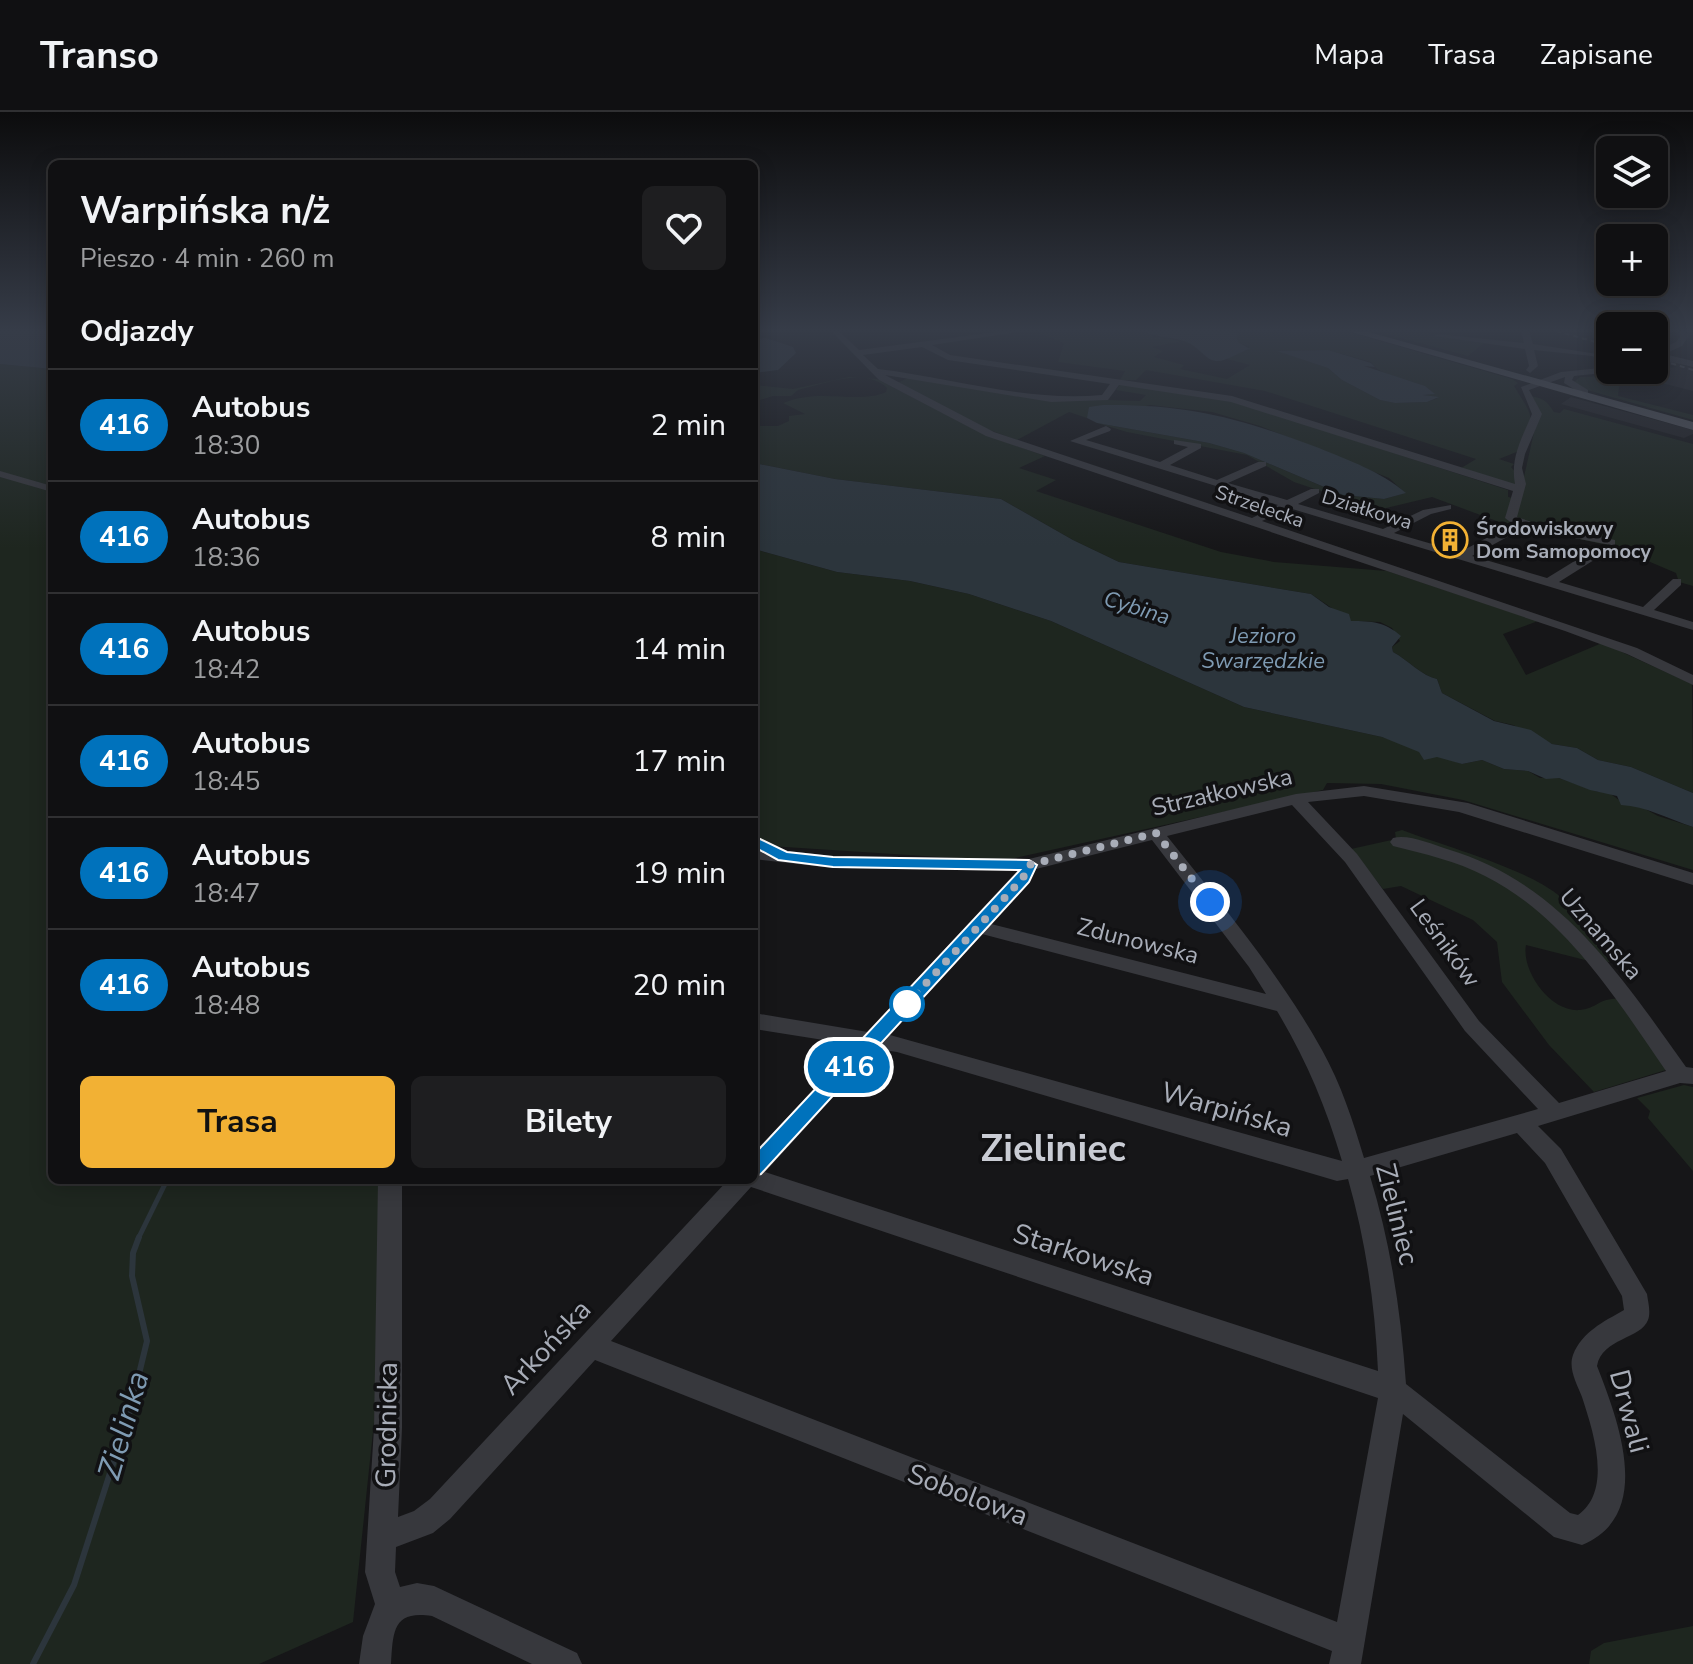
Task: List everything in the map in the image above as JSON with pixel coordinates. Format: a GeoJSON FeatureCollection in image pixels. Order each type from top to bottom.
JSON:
{"type":"FeatureCollection","features":[{"type":"Feature","properties":{"kind":"main road"},"geometry":{"type":"LineString","coordinates":[[1624,403],[1693,424]]}},
{"type":"Feature","properties":{"kind":"main road"},"geometry":{"type":"LineString","coordinates":[[1624,403],[1693,424]]}},
{"type":"Feature","properties":{"kind":"street","name":"Strzelecka"},"geometry":{"type":"LineString","coordinates":[[932,403],[981,430],[1584,632],[1693,681]]}},
{"type":"Feature","properties":{"kind":"street"},"geometry":{"type":"LineString","coordinates":[[1249,403],[1519,489]]}},
{"type":"Feature","properties":{"kind":"street"},"geometry":{"type":"LineString","coordinates":[[1531,403],[1537,414],[1520,454],[1517,468],[1522,476],[1511,518],[1520,525],[1611,543]]}},
{"type":"Feature","properties":{"kind":"street"},"geometry":{"type":"LineString","coordinates":[[1044,452],[1106,429]]}},
{"type":"Feature","properties":{"kind":"street","name":"Działkowa"},"geometry":{"type":"LineString","coordinates":[[1077,441],[1693,626]]}},
{"type":"Feature","properties":{"kind":"street"},"geometry":{"type":"LineString","coordinates":[[1161,466],[1197,446],[1178,442]]}},
{"type":"Feature","properties":{"kind":"street"},"geometry":{"type":"LineString","coordinates":[[1121,454],[1136,446]]}},
{"type":"Feature","properties":{"kind":"street"},"geometry":{"type":"LineString","coordinates":[[1218,483],[1262,464]]}},
{"type":"Feature","properties":{"kind":"street"},"geometry":{"type":"LineString","coordinates":[[0,474],[48,488]]}},
{"type":"Feature","properties":{"kind":"street"},"geometry":{"type":"LineString","coordinates":[[1252,522],[1315,491]]}},
{"type":"Feature","properties":{"kind":"street"},"geometry":{"type":"LineString","coordinates":[[1384,533],[1427,512],[1447,507]]}},
{"type":"Feature","properties":{"kind":"street"},"geometry":{"type":"LineString","coordinates":[[1462,556],[1520,525]]}},
{"type":"Feature","properties":{"kind":"street"},"geometry":{"type":"LineString","coordinates":[[1549,582],[1590,557]]}},
{"type":"Feature","properties":{"kind":"street"},"geometry":{"type":"LineString","coordinates":[[1645,612],[1677,582]]}},
{"type":"Feature","properties":{"kind":"street","name":"Strzałkowska"},"geometry":{"type":"LineString","coordinates":[[758,853],[887,864],[1029,865],[1296,799],[1364,791],[1478,812],[1693,879]]}},
{"type":"Feature","properties":{"kind":"street","name":"Leśników"},"geometry":{"type":"LineString","coordinates":[[1296,799],[1351,858],[1472,1026],[1555,1113]]}},
{"type":"Feature","properties":{"kind":"street","name":"Zieliniec"},"geometry":{"type":"LineString","coordinates":[[1156,833],[1256,962],[1329,1087],[1357,1169],[1382,1267],[1393,1392],[1347,1653]]}},
{"type":"Feature","properties":{"kind":"street"},"geometry":{"type":"LineString","coordinates":[[758,842],[784,856]]}},
{"type":"Feature","properties":{"kind":"street","name":"Uznamska"},"geometry":{"type":"LineString","coordinates":[[1399,842],[1457,856],[1509,882],[1541,904],[1564,924],[1687,1075]]}},
{"type":"Feature","properties":{"kind":"street"},"geometry":{"type":"LineString","coordinates":[[758,1164],[979,927],[1023,878],[1029,865]]}},
{"type":"Feature","properties":{"kind":"street","name":"Zdunowska"},"geometry":{"type":"LineString","coordinates":[[979,927],[1284,1006]]}},
{"type":"Feature","properties":{"kind":"street","name":"Warpińska"},"geometry":{"type":"LineString","coordinates":[[758,1022],[875,1039],[1337,1171],[1377,1166],[1687,1075]]}},
{"type":"Feature","properties":{"kind":"street","name":"Drwali"},"geometry":{"type":"LineString","coordinates":[[1393,1392],[1564,1527],[1582,1530],[1597,1520],[1613,1477],[1608,1438],[1584,1366],[1584,1355],[1592,1344],[1637,1316],[1638,1308],[1634,1294],[1553,1156],[1521,1123]]}},
{"type":"Feature","properties":{"kind":"street","name":"Starkowska"},"geometry":{"type":"LineString","coordinates":[[758,1179],[1364,1379],[1393,1392]]}},
{"type":"Feature","properties":{"kind":"street","name":"Grodnicka"},"geometry":{"type":"LineString","coordinates":[[390,1184],[388,1428],[380,1572],[391,1607]]}},
{"type":"Feature","properties":{"kind":"street","name":"Arkońska"},"geometry":{"type":"LineString","coordinates":[[382,1537],[423,1523],[440,1509],[739,1184]]}},
{"type":"Feature","properties":{"kind":"street","name":"Sobolowa"},"geometry":{"type":"LineString","coordinates":[[589,1345],[1347,1653]]}},
{"type":"Feature","properties":{"kind":"street"},"geometry":{"type":"LineString","coordinates":[[375,1651],[381,1621],[391,1607],[418,1597],[434,1601],[564,1664]]}},
{"type":"Feature","properties":{"kind":"shaded area"},"geometry":{"type":"Polygon","coordinates":[[[0,403],[48,403],[48,1184],[381,1184],[384,1327],[353,1622],[259,1664],[0,1664],[0,403]]]}},
{"type":"Feature","properties":{"kind":"shaded area"},"geometry":{"type":"Polygon","coordinates":[[[784,403],[924,403],[982,433],[1045,456],[1019,468],[1056,480],[1036,491],[1221,552],[1274,562],[1387,571],[1538,621],[1503,634],[1526,675],[1602,643],[1692,684],[1693,793],[1631,767],[1598,760],[1577,748],[1552,744],[1513,725],[1495,721],[1442,693],[1437,679],[1393,652],[1392,647],[1400,641],[1392,628],[1380,622],[1351,621],[1311,594],[1119,562],[1001,499],[835,479],[758,464],[758,426],[778,426],[789,421],[789,416],[805,414],[784,403]]]}},
{"type":"Feature","properties":{"kind":"shaded area"},"geometry":{"type":"Polygon","coordinates":[[[936,403],[1241,403],[1508,490],[1508,497],[1519,499],[1539,410],[1534,403],[1547,403],[1554,412],[1560,413],[1564,409],[1693,444],[1693,586],[1679,582],[1676,573],[1629,553],[1629,550],[1525,527],[1518,529],[1432,497],[1378,510],[1294,482],[1247,455],[1127,432],[1097,423],[1209,443],[1244,453],[1343,495],[1384,499],[1405,493],[1389,478],[1260,426],[1212,412],[1150,405],[1087,418],[1069,412],[1017,440],[984,428],[936,403]]]}},
{"type":"Feature","properties":{"kind":"shaded area"},"geometry":{"type":"Polygon","coordinates":[[[1304,403],[1524,403],[1530,423],[1519,451],[1499,459],[1514,464],[1511,467],[1519,476],[1515,485],[1458,470],[1476,459],[1304,403]]]}},
{"type":"Feature","properties":{"kind":"shaded area"},"geometry":{"type":"Polygon","coordinates":[[[1595,403],[1693,430],[1693,434],[1684,438],[1561,404],[1595,403]]]}},
{"type":"Feature","properties":{"kind":"shaded area"},"geometry":{"type":"Polygon","coordinates":[[[1634,403],[1647,403],[1693,415],[1693,420],[1634,403]]]}},
{"type":"Feature","properties":{"kind":"shaded area"},"geometry":{"type":"Polygon","coordinates":[[[758,550],[837,572],[910,581],[969,594],[1051,621],[1244,707],[1382,737],[1462,764],[1482,760],[1504,769],[1528,771],[1540,778],[1559,778],[1598,792],[1608,792],[1626,805],[1638,805],[1658,816],[1693,827],[1693,870],[1463,800],[1381,784],[1327,783],[1323,790],[1001,861],[758,845],[758,550]]]}},
{"type":"Feature","properties":{"kind":"shaded area"},"geometry":{"type":"Polygon","coordinates":[[[1402,830],[1525,875],[1565,901],[1610,962],[1589,961],[1526,945],[1528,967],[1533,978],[1549,998],[1569,1009],[1586,1009],[1608,1000],[1622,999],[1669,1069],[1594,1092],[1549,1045],[1502,982],[1497,942],[1473,920],[1401,886],[1383,889],[1351,849],[1396,839],[1395,832],[1402,830]]]}},
{"type":"Feature","properties":{"kind":"shaded area"},"geometry":{"type":"Polygon","coordinates":[[[1684,1085],[1693,1087],[1693,1171],[1648,1118],[1650,1111],[1637,1098],[1684,1085]]]}},
{"type":"Feature","properties":{"kind":"shaded area"},"geometry":{"type":"Polygon","coordinates":[[[1693,1626],[1693,1664],[1589,1664],[1591,1651],[1604,1643],[1693,1626]]]}},
{"type":"Feature","properties":{"kind":"water"},"geometry":{"type":"Polygon","coordinates":[[[1103,405],[1188,410],[1238,421],[1353,462],[1406,493],[1384,499],[1343,495],[1244,453],[1209,443],[1097,423],[1087,418],[1089,407],[1103,405]]]}},
{"type":"Feature","properties":{"kind":"water","name":"Jezioro Swarzędzkie"},"geometry":{"type":"Polygon","coordinates":[[[758,464],[835,479],[1001,499],[1119,562],[1311,594],[1329,607],[1349,614],[1351,621],[1378,623],[1395,631],[1401,636],[1392,647],[1393,652],[1437,679],[1442,693],[1494,721],[1531,730],[1552,744],[1577,748],[1598,760],[1631,767],[1693,793],[1693,827],[1648,810],[1621,805],[1617,796],[1559,778],[1546,779],[1528,771],[1504,769],[1482,760],[1462,764],[1437,757],[1424,760],[1419,752],[1382,737],[1244,707],[1051,621],[969,594],[910,581],[837,572],[758,550],[758,464]]]}},
{"type":"Feature","properties":{"kind":"waterway","name":"Zielinka"},"geometry":{"type":"LineString","coordinates":[[138,1239],[165,1184]]}},
{"type":"Feature","properties":{"kind":"waterway","name":"Zielinka"},"geometry":{"type":"LineString","coordinates":[[33,1664],[74,1585],[130,1411],[147,1341],[132,1276],[133,1253],[139,1237]]}},
{"type":"Feature","properties":{"kind":"bus line","name":"416"},"geometry":{"type":"LineString","coordinates":[[758,842],[784,856],[833,862],[1029,865],[1023,878],[758,1164]]}},
{"type":"Feature","properties":{"kind":"place","name":"Środowiskowy Dom Samopomocy"},"geometry":{"type":"Point","coordinates":[1450,540]}},
{"type":"Feature","properties":{"kind":"district","name":"Zieliniec"},"geometry":{"type":"Point","coordinates":[1053,1148]}},
{"type":"Feature","properties":{"kind":"route"},"geometry":{"type":"LineString","coordinates":[[907,1004],[1023,878],[1029,865],[1156,833],[1210,902]]}},
{"type":"Feature","properties":{"kind":"water label","name":"Cybina"},"geometry":{"type":"Point","coordinates":[1137,607]}}]}
